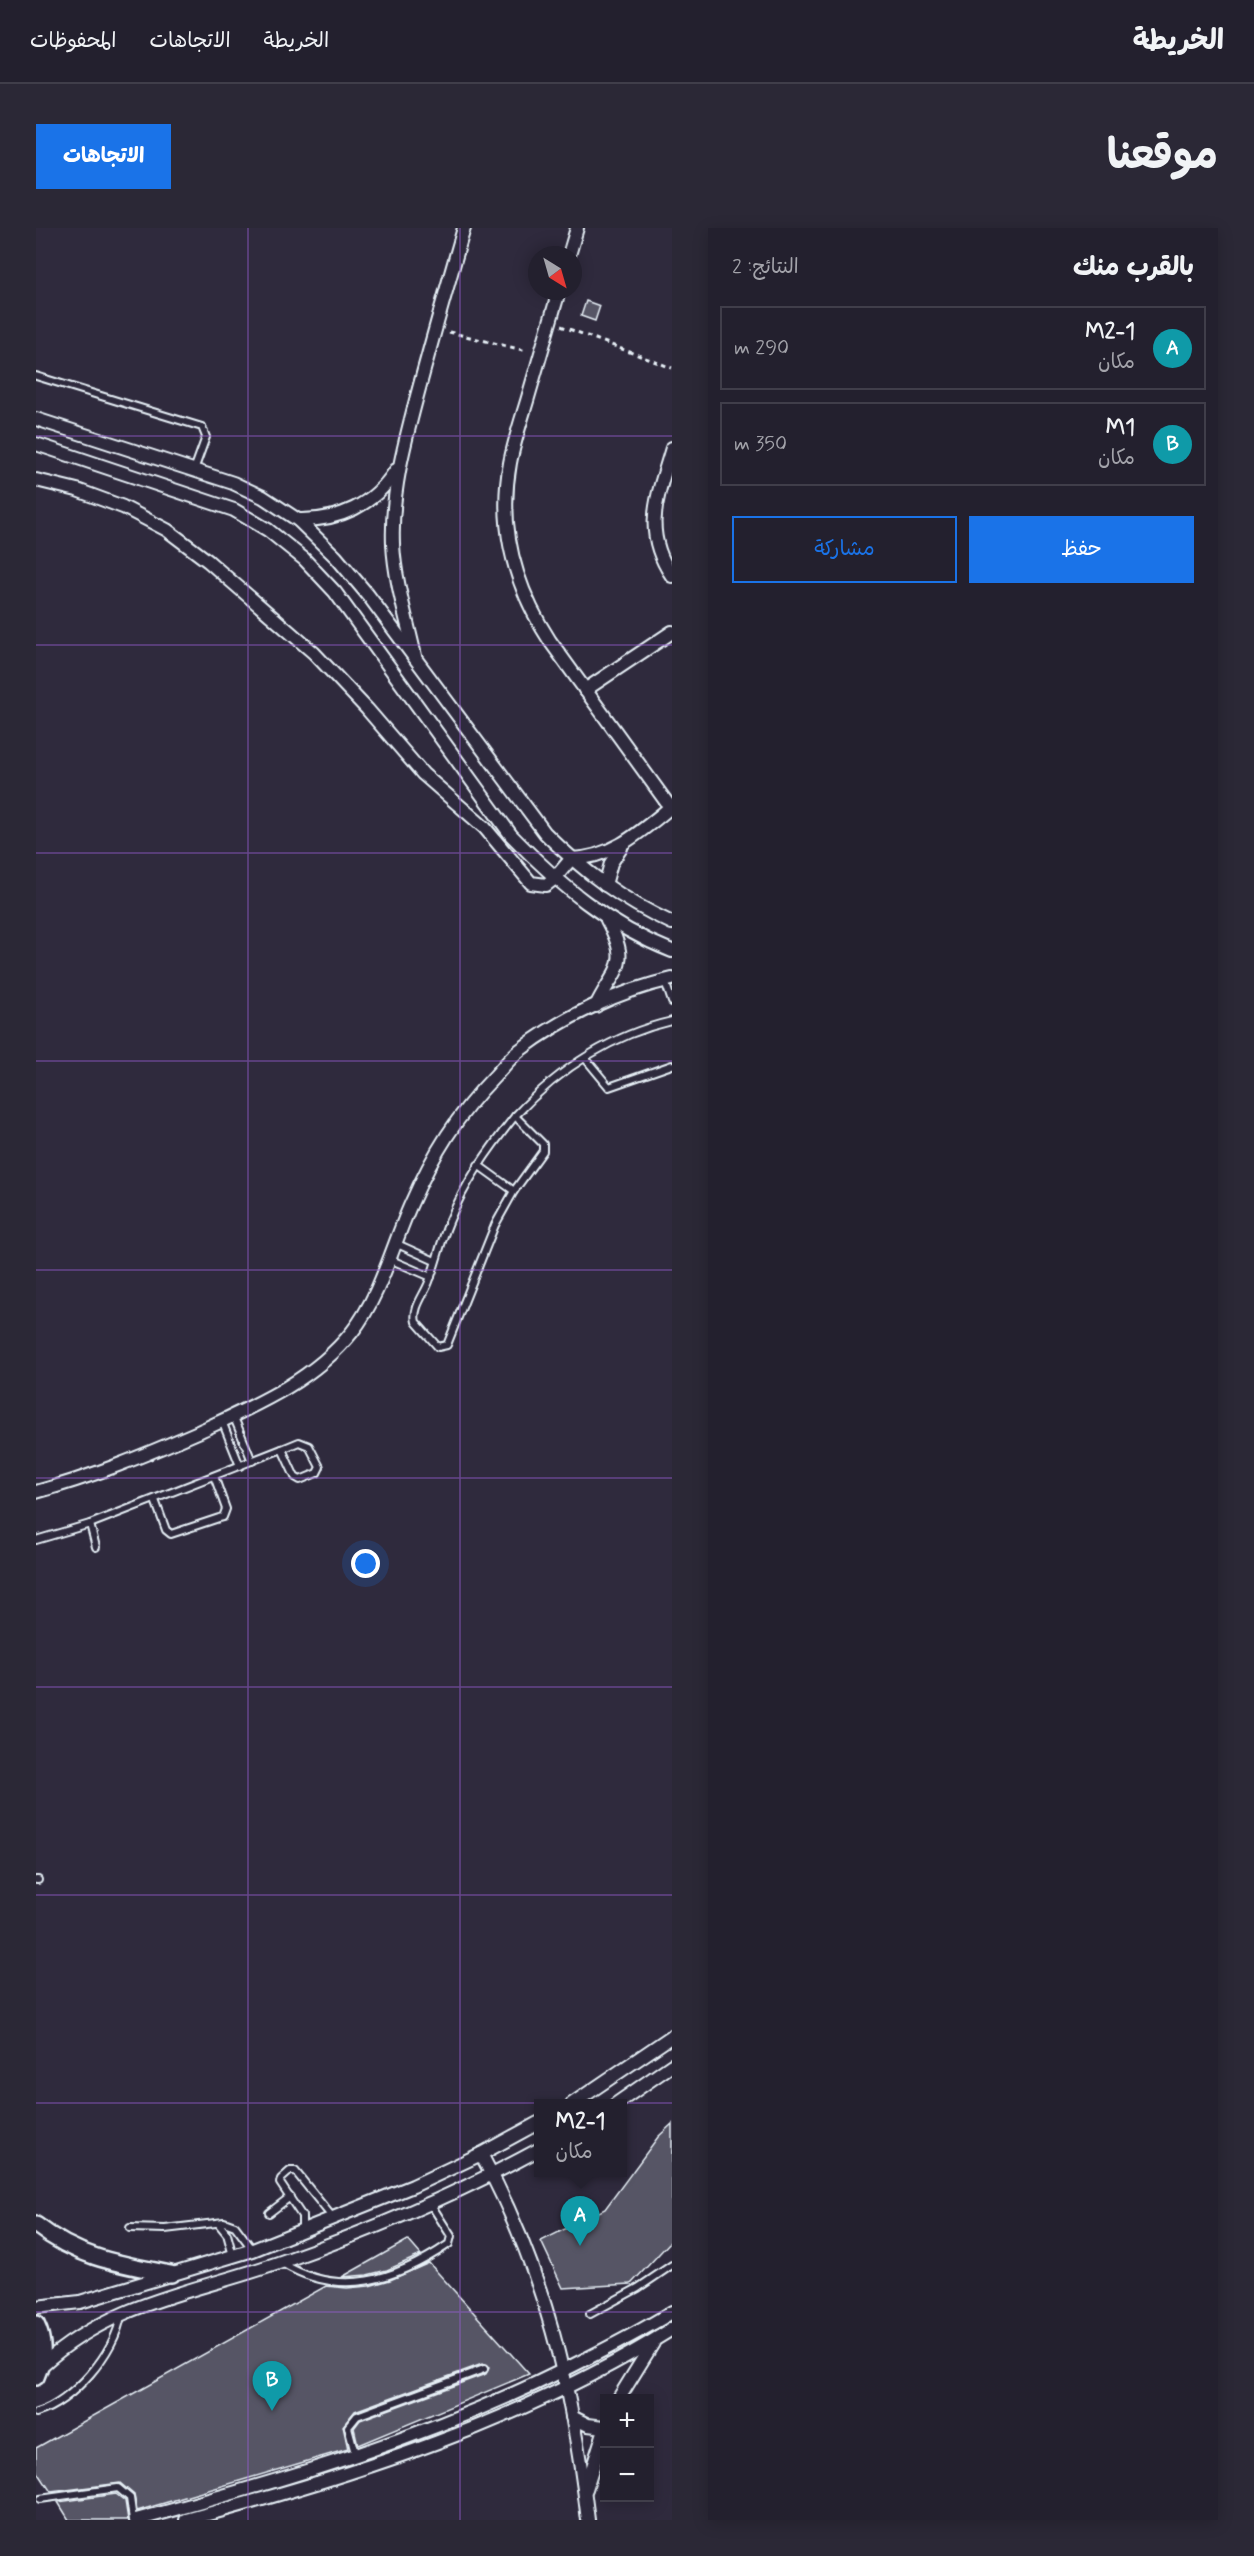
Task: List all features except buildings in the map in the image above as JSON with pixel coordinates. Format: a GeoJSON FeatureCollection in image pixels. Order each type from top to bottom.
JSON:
{"type":"FeatureCollection","features":[{"type":"Feature","properties":{"kind":"street"},"geometry":{"type":"LineString","coordinates":[[416,661],[398,582],[393,546],[393,509],[399,466],[434,329],[464,228]]}},
{"type":"Feature","properties":{"kind":"street"},"geometry":{"type":"LineString","coordinates":[[572,246],[577,228]]}},
{"type":"Feature","properties":{"kind":"street"},"geometry":{"type":"LineString","coordinates":[[36,480],[77,490],[123,507],[167,530],[188,545],[314,653],[367,709],[423,774],[485,828],[531,883],[546,885],[571,859],[600,855],[626,842],[671,806],[533,615],[520,586],[511,556],[506,493],[510,462],[556,300]]}},
{"type":"Feature","properties":{"kind":"street"},"geometry":{"type":"LineString","coordinates":[[36,419],[233,483],[263,497],[298,520],[336,557],[368,594],[545,833],[571,859],[618,896],[672,924]]}},
{"type":"Feature","properties":{"kind":"street"},"geometry":{"type":"LineString","coordinates":[[36,444],[234,510],[268,530],[304,559],[335,592],[511,835],[555,878],[607,919],[629,932],[672,951]]}},
{"type":"Feature","properties":{"kind":"street"},"geometry":{"type":"LineString","coordinates":[[672,448],[655,506],[653,525],[655,544],[662,562],[672,576]]}},
{"type":"Feature","properties":{"kind":"street"},"geometry":{"type":"LineString","coordinates":[[298,520],[328,518],[355,508],[380,491],[399,466]]}},
{"type":"Feature","properties":{"kind":"street"},"geometry":{"type":"LineString","coordinates":[[585,690],[672,632]]}},
{"type":"Feature","properties":{"kind":"street"},"geometry":{"type":"LineString","coordinates":[[604,885],[611,864],[626,842]]}},
{"type":"Feature","properties":{"kind":"street"},"geometry":{"type":"LineString","coordinates":[[596,1006],[617,973],[619,964],[619,945],[607,919]]}},
{"type":"Feature","properties":{"kind":"street"},"geometry":{"type":"LineString","coordinates":[[36,1492],[108,1469],[228,1418],[297,1382],[321,1364],[353,1330],[376,1290],[433,1155],[472,1099],[519,1051],[559,1025],[596,1006],[668,980]]}},
{"type":"Feature","properties":{"kind":"street"},"geometry":{"type":"LineString","coordinates":[[578,2099],[672,2036]]}},
{"type":"Feature","properties":{"kind":"street"},"geometry":{"type":"LineString","coordinates":[[622,2099],[672,2065]]}},
{"type":"Feature","properties":{"kind":"street"},"geometry":{"type":"LineString","coordinates":[[36,2307],[80,2302],[253,2250],[413,2186],[481,2154],[534,2125]]}},
{"type":"Feature","properties":{"kind":"street"},"geometry":{"type":"LineString","coordinates":[[38,2372],[72,2341],[122,2313],[338,2242],[492,2175],[534,2152]]}},
{"type":"Feature","properties":{"kind":"street"},"geometry":{"type":"LineString","coordinates":[[481,2154],[515,2222],[542,2290],[563,2370],[588,2520]]}},
{"type":"Feature","properties":{"kind":"street"},"geometry":{"type":"LineString","coordinates":[[36,2225],[61,2243],[84,2254],[110,2263],[171,2274]]}},
{"type":"Feature","properties":{"kind":"street"},"geometry":{"type":"LineString","coordinates":[[135,2520],[358,2463],[563,2370],[630,2337],[672,2312]]}},
{"type":"Feature","properties":{"kind":"street"},"geometry":{"type":"LineString","coordinates":[[36,2324],[44,2349],[38,2372]]}},
{"type":"Feature","properties":{"kind":"street"},"geometry":{"type":"LineString","coordinates":[[186,2520],[358,2463],[566,2389],[672,2329]]}},
{"type":"Feature","properties":{"kind":"street"},"geometry":{"type":"LineString","coordinates":[[622,2394],[656,2339]]}},
{"type":"Feature","properties":{"kind":"street"},"geometry":{"type":"LineString","coordinates":[[572,2417],[600,2429]]}},
{"type":"Feature","properties":{"kind":"street"},"geometry":{"type":"LineString","coordinates":[[585,2493],[600,2443]]}},
{"type":"Feature","properties":{"kind":"lane"},"geometry":{"type":"LineString","coordinates":[[36,376],[202,427],[206,437],[194,470]]}},
{"type":"Feature","properties":{"kind":"lane"},"geometry":{"type":"LineString","coordinates":[[668,980],[672,1002]]}},
{"type":"Feature","properties":{"kind":"lane"},"geometry":{"type":"LineString","coordinates":[[515,1116],[543,1147],[495,1225],[447,1345],[441,1348],[435,1345],[424,1332],[415,1317],[416,1308],[431,1277],[454,1210],[478,1165],[515,1116],[548,1084],[585,1058],[630,1034],[672,1021]]}},
{"type":"Feature","properties":{"kind":"lane"},"geometry":{"type":"LineString","coordinates":[[585,1058],[609,1087],[672,1065]]}},
{"type":"Feature","properties":{"kind":"lane"},"geometry":{"type":"LineString","coordinates":[[478,1165],[514,1191]]}},
{"type":"Feature","properties":{"kind":"lane"},"geometry":{"type":"LineString","coordinates":[[395,1243],[435,1261]]}},
{"type":"Feature","properties":{"kind":"lane"},"geometry":{"type":"LineString","coordinates":[[388,1259],[431,1277]]}},
{"type":"Feature","properties":{"kind":"lane"},"geometry":{"type":"LineString","coordinates":[[228,1418],[252,1461]]}},
{"type":"Feature","properties":{"kind":"lane"},"geometry":{"type":"LineString","coordinates":[[228,1418],[240,1466]]}},
{"type":"Feature","properties":{"kind":"lane"},"geometry":{"type":"LineString","coordinates":[[36,1540],[90,1524],[155,1500],[299,1442],[309,1446],[320,1467],[319,1472],[303,1479],[297,1479],[282,1449]]}},
{"type":"Feature","properties":{"kind":"lane"},"geometry":{"type":"LineString","coordinates":[[155,1500],[166,1530],[171,1534],[223,1517],[226,1509],[214,1476]]}},
{"type":"Feature","properties":{"kind":"lane"},"geometry":{"type":"LineString","coordinates":[[90,1524],[96,1548]]}},
{"type":"Feature","properties":{"kind":"lane"},"geometry":{"type":"LineString","coordinates":[[302,2230],[302,2216],[280,2181],[292,2170],[297,2173],[333,2218]]}},
{"type":"Feature","properties":{"kind":"lane"},"geometry":{"type":"LineString","coordinates":[[269,2213],[290,2197]]}},
{"type":"Feature","properties":{"kind":"lane"},"geometry":{"type":"LineString","coordinates":[[282,2262],[303,2274],[327,2281],[359,2282],[390,2276],[449,2244],[451,2236],[430,2203]]}},
{"type":"Feature","properties":{"kind":"lane"},"geometry":{"type":"LineString","coordinates":[[130,2228],[165,2229],[224,2222],[235,2226],[253,2250]]}},
{"type":"Feature","properties":{"kind":"lane"},"geometry":{"type":"LineString","coordinates":[[218,2223],[227,2234],[233,2256]]}},
{"type":"Feature","properties":{"kind":"lane"},"geometry":{"type":"LineString","coordinates":[[590,2314],[638,2288],[672,2265]]}},
{"type":"Feature","properties":{"kind":"lane"},"geometry":{"type":"LineString","coordinates":[[36,2413],[59,2401],[88,2377],[114,2339],[122,2313]]}},
{"type":"Feature","properties":{"kind":"lane"},"geometry":{"type":"LineString","coordinates":[[358,2463],[348,2427],[357,2416],[484,2368]]}},
{"type":"Feature","properties":{"kind":"lane"},"geometry":{"type":"LineString","coordinates":[[40,2499],[118,2488],[130,2498],[135,2520]]}},
{"type":"Feature","properties":{"kind":"path"},"geometry":{"type":"LineString","coordinates":[[550,322],[672,368]]}},
{"type":"Feature","properties":{"kind":"path"},"geometry":{"type":"LineString","coordinates":[[434,329],[540,354]]}},
{"type":"Feature","properties":{"kind":"place","name":"M2-1"},"geometry":{"type":"Point","coordinates":[580,2246]}},
{"type":"Feature","properties":{"kind":"place","name":"M1"},"geometry":{"type":"Point","coordinates":[272,2411]}}]}
